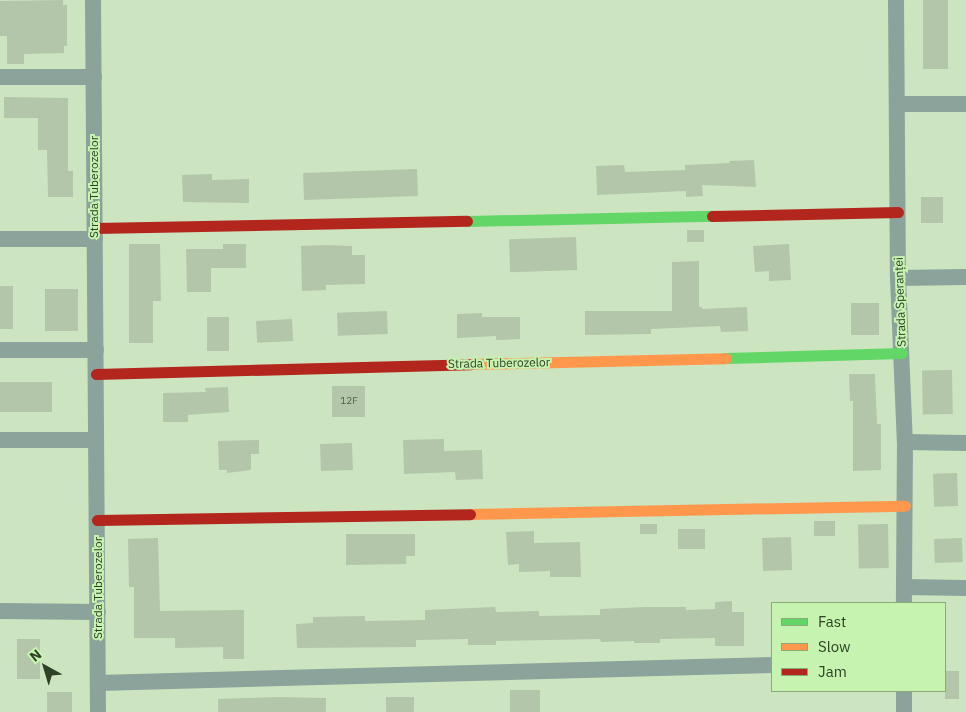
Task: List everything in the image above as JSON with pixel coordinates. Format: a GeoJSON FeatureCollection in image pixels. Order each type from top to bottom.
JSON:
{"type":"FeatureCollection","features":[{"type":"Feature","properties":{"kind":"street","name":"Strada Tuberozelor"},"geometry":{"type":"LineString","coordinates":[[93,0],[98,712]]}},
{"type":"Feature","properties":{"kind":"street","name":"Strada Speranței"},"geometry":{"type":"LineString","coordinates":[[896,0],[898,278],[902,353],[905,506],[904,595]]}},
{"type":"Feature","properties":{"kind":"street"},"geometry":{"type":"LineString","coordinates":[[0,77],[94,77]]}},
{"type":"Feature","properties":{"kind":"street"},"geometry":{"type":"LineString","coordinates":[[897,104],[966,104]]}},
{"type":"Feature","properties":{"kind":"street"},"geometry":{"type":"LineString","coordinates":[[0,239],[95,234],[898,212]]}},
{"type":"Feature","properties":{"kind":"street"},"geometry":{"type":"LineString","coordinates":[[898,278],[966,277]]}},
{"type":"Feature","properties":{"kind":"street"},"geometry":{"type":"LineString","coordinates":[[0,350],[96,350]]}},
{"type":"Feature","properties":{"kind":"street","name":"Strada Tuberozelor"},"geometry":{"type":"LineString","coordinates":[[96,374],[902,353]]}},
{"type":"Feature","properties":{"kind":"street"},"geometry":{"type":"LineString","coordinates":[[0,440],[96,440]]}},
{"type":"Feature","properties":{"kind":"street"},"geometry":{"type":"LineString","coordinates":[[904,442],[966,443]]}},
{"type":"Feature","properties":{"kind":"street"},"geometry":{"type":"LineString","coordinates":[[97,520],[905,506]]}},
{"type":"Feature","properties":{"kind":"street"},"geometry":{"type":"LineString","coordinates":[[904,595],[966,588]]}},
{"type":"Feature","properties":{"kind":"street"},"geometry":{"type":"LineString","coordinates":[[0,611],[98,612]]}},
{"type":"Feature","properties":{"kind":"street"},"geometry":{"type":"LineString","coordinates":[[98,682],[771,665]]}},
{"type":"Feature","properties":{"kind":"street"},"geometry":{"type":"LineString","coordinates":[[904,692],[904,712]]}},
{"type":"Feature","properties":{"kind":"building"},"geometry":{"type":"Polygon","coordinates":[[[63,0],[63,5],[67,5],[67,46],[64,46],[64,53],[24,54],[24,64],[7,64],[7,36],[0,36],[0,1],[63,0]]]}},
{"type":"Feature","properties":{"kind":"building"},"geometry":{"type":"Polygon","coordinates":[[[923,0],[948,0],[948,69],[923,69],[923,0]]]}},
{"type":"Feature","properties":{"kind":"building"},"geometry":{"type":"Polygon","coordinates":[[[4,97],[68,98],[68,171],[73,171],[73,197],[48,197],[47,150],[38,150],[38,118],[4,118],[4,97]]]}},
{"type":"Feature","properties":{"kind":"building"},"geometry":{"type":"Polygon","coordinates":[[[754,160],[756,187],[702,185],[703,196],[686,197],[686,191],[597,195],[596,166],[624,165],[625,172],[685,170],[685,165],[754,160]]]}},
{"type":"Feature","properties":{"kind":"building"},"geometry":{"type":"Polygon","coordinates":[[[417,169],[418,196],[304,200],[303,173],[417,169]]]}},
{"type":"Feature","properties":{"kind":"building"},"geometry":{"type":"Polygon","coordinates":[[[212,174],[212,180],[249,179],[249,203],[183,202],[182,175],[212,174]]]}},
{"type":"Feature","properties":{"kind":"building"},"geometry":{"type":"Polygon","coordinates":[[[921,197],[943,197],[943,223],[921,223],[921,197]]]}},
{"type":"Feature","properties":{"kind":"building"},"geometry":{"type":"Polygon","coordinates":[[[687,230],[704,230],[704,242],[687,242],[687,230]]]}},
{"type":"Feature","properties":{"kind":"building"},"geometry":{"type":"Polygon","coordinates":[[[576,237],[577,270],[510,272],[509,239],[576,237]]]}},
{"type":"Feature","properties":{"kind":"building"},"geometry":{"type":"Polygon","coordinates":[[[129,244],[160,244],[161,301],[153,301],[153,343],[129,343],[129,244]]]}},
{"type":"Feature","properties":{"kind":"building"},"geometry":{"type":"Polygon","coordinates":[[[223,244],[246,244],[246,268],[211,268],[211,292],[187,292],[186,249],[223,249],[223,244]]]}},
{"type":"Feature","properties":{"kind":"building"},"geometry":{"type":"Polygon","coordinates":[[[789,244],[791,280],[769,281],[769,271],[755,272],[753,246],[789,244]]]}},
{"type":"Feature","properties":{"kind":"building"},"geometry":{"type":"Polygon","coordinates":[[[301,246],[352,246],[352,255],[365,255],[365,284],[326,285],[326,290],[302,291],[301,246]]]}},
{"type":"Feature","properties":{"kind":"building"},"geometry":{"type":"Polygon","coordinates":[[[699,261],[699,307],[702,307],[702,309],[747,307],[748,331],[721,332],[720,326],[651,329],[651,334],[585,335],[585,311],[672,311],[672,262],[699,261]]]}},
{"type":"Feature","properties":{"kind":"building"},"geometry":{"type":"Polygon","coordinates":[[[0,286],[13,286],[13,329],[0,329],[0,286]]]}},
{"type":"Feature","properties":{"kind":"building"},"geometry":{"type":"Polygon","coordinates":[[[45,289],[78,289],[78,331],[45,331],[45,289]]]}},
{"type":"Feature","properties":{"kind":"building"},"geometry":{"type":"Polygon","coordinates":[[[851,303],[879,303],[879,335],[851,335],[851,303]]]}},
{"type":"Feature","properties":{"kind":"building"},"geometry":{"type":"Polygon","coordinates":[[[387,311],[388,334],[338,336],[337,313],[387,311]]]}},
{"type":"Feature","properties":{"kind":"building"},"geometry":{"type":"Polygon","coordinates":[[[482,313],[482,317],[520,317],[520,339],[496,340],[496,336],[457,338],[457,314],[482,313]]]}},
{"type":"Feature","properties":{"kind":"building"},"geometry":{"type":"Polygon","coordinates":[[[207,317],[229,317],[229,351],[207,351],[207,317]]]}},
{"type":"Feature","properties":{"kind":"building"},"geometry":{"type":"Polygon","coordinates":[[[292,319],[293,341],[257,343],[256,321],[292,319]]]}},
{"type":"Feature","properties":{"kind":"building"},"geometry":{"type":"Polygon","coordinates":[[[952,370],[953,414],[923,415],[922,371],[952,370]]]}},
{"type":"Feature","properties":{"kind":"building"},"geometry":{"type":"Polygon","coordinates":[[[849,374],[875,374],[877,424],[881,424],[881,470],[853,471],[853,401],[850,401],[849,374]]]}},
{"type":"Feature","properties":{"kind":"building"},"geometry":{"type":"Polygon","coordinates":[[[0,382],[52,382],[52,412],[0,412],[0,382]]]}},
{"type":"Feature","properties":{"kind":"building"},"geometry":{"type":"Polygon","coordinates":[[[332,386],[365,386],[365,417],[332,417],[332,386]]]}},
{"type":"Feature","properties":{"kind":"building"},"geometry":{"type":"Polygon","coordinates":[[[228,387],[229,412],[188,415],[188,422],[163,422],[163,393],[206,392],[205,388],[228,387]]]}},
{"type":"Feature","properties":{"kind":"building"},"geometry":{"type":"Polygon","coordinates":[[[444,439],[444,451],[482,450],[483,479],[456,480],[455,472],[404,474],[403,440],[444,439]]]}},
{"type":"Feature","properties":{"kind":"building"},"geometry":{"type":"Polygon","coordinates":[[[259,440],[259,454],[251,454],[251,470],[227,473],[227,470],[219,470],[218,441],[259,440]]]}},
{"type":"Feature","properties":{"kind":"building"},"geometry":{"type":"Polygon","coordinates":[[[352,443],[353,470],[321,471],[320,444],[352,443]]]}},
{"type":"Feature","properties":{"kind":"building"},"geometry":{"type":"Polygon","coordinates":[[[957,473],[958,506],[934,507],[933,474],[957,473]]]}},
{"type":"Feature","properties":{"kind":"building"},"geometry":{"type":"Polygon","coordinates":[[[814,521],[835,521],[835,536],[814,536],[814,521]]]}},
{"type":"Feature","properties":{"kind":"building"},"geometry":{"type":"Polygon","coordinates":[[[640,524],[657,524],[657,534],[640,534],[640,524]]]}},
{"type":"Feature","properties":{"kind":"building"},"geometry":{"type":"Polygon","coordinates":[[[888,524],[889,568],[859,569],[858,525],[888,524]]]}},
{"type":"Feature","properties":{"kind":"building"},"geometry":{"type":"Polygon","coordinates":[[[678,529],[705,529],[705,549],[678,549],[678,529]]]}},
{"type":"Feature","properties":{"kind":"building"},"geometry":{"type":"Polygon","coordinates":[[[534,531],[534,543],[580,542],[581,577],[550,577],[550,571],[519,572],[519,564],[508,565],[506,532],[534,531]]]}},
{"type":"Feature","properties":{"kind":"building"},"geometry":{"type":"Polygon","coordinates":[[[346,534],[415,534],[415,556],[406,556],[406,564],[346,565],[346,534]]]}},
{"type":"Feature","properties":{"kind":"building"},"geometry":{"type":"Polygon","coordinates":[[[791,537],[792,570],[763,571],[762,538],[791,537]]]}},
{"type":"Feature","properties":{"kind":"building"},"geometry":{"type":"Polygon","coordinates":[[[158,538],[160,611],[244,610],[244,659],[223,659],[223,647],[175,648],[175,638],[134,638],[134,587],[129,587],[128,539],[158,538]]]}},
{"type":"Feature","properties":{"kind":"building"},"geometry":{"type":"Polygon","coordinates":[[[962,538],[963,562],[935,563],[934,539],[962,538]]]}},
{"type":"Feature","properties":{"kind":"building"},"geometry":{"type":"Polygon","coordinates":[[[732,601],[732,612],[744,612],[744,646],[715,646],[715,638],[660,639],[660,643],[634,643],[634,641],[601,642],[600,639],[496,641],[496,645],[468,645],[468,639],[416,640],[416,647],[297,648],[296,624],[313,623],[313,617],[365,616],[365,621],[425,620],[425,610],[495,607],[496,612],[539,611],[539,616],[600,615],[600,609],[686,607],[686,610],[715,609],[715,602],[732,601]]]}},
{"type":"Feature","properties":{"kind":"building"},"geometry":{"type":"Polygon","coordinates":[[[17,639],[40,639],[40,679],[17,679],[17,639]]]}},
{"type":"Feature","properties":{"kind":"building"},"geometry":{"type":"Polygon","coordinates":[[[946,671],[959,671],[959,699],[945,699],[946,671]]]}},
{"type":"Feature","properties":{"kind":"building"},"geometry":{"type":"Polygon","coordinates":[[[510,690],[540,690],[540,712],[510,712],[510,690]]]}},
{"type":"Feature","properties":{"kind":"building"},"geometry":{"type":"Polygon","coordinates":[[[47,692],[72,692],[72,712],[47,712],[47,692]]]}},
{"type":"Feature","properties":{"kind":"building"},"geometry":{"type":"Polygon","coordinates":[[[386,697],[414,697],[414,712],[386,712],[386,697]]]}},
{"type":"Feature","properties":{"kind":"building"},"geometry":{"type":"Polygon","coordinates":[[[326,698],[326,712],[218,712],[218,699],[326,698]]]}},
{"type":"Feature","properties":{"kind":"traffic: fast"},"geometry":{"type":"LineString","coordinates":[[467,221],[712,216]]}},
{"type":"Feature","properties":{"kind":"traffic: fast"},"geometry":{"type":"LineString","coordinates":[[726,358],[902,353]]}},
{"type":"Feature","properties":{"kind":"traffic: slow"},"geometry":{"type":"LineString","coordinates":[[471,364],[726,358]]}},
{"type":"Feature","properties":{"kind":"traffic: slow"},"geometry":{"type":"LineString","coordinates":[[470,514],[905,506]]}},
{"type":"Feature","properties":{"kind":"traffic: jam"},"geometry":{"type":"LineString","coordinates":[[712,216],[898,212]]}},
{"type":"Feature","properties":{"kind":"traffic: jam"},"geometry":{"type":"LineString","coordinates":[[95,228],[467,221]]}},
{"type":"Feature","properties":{"kind":"traffic: jam"},"geometry":{"type":"LineString","coordinates":[[96,374],[471,364]]}},
{"type":"Feature","properties":{"kind":"traffic: jam"},"geometry":{"type":"LineString","coordinates":[[97,520],[470,514]]}}]}
